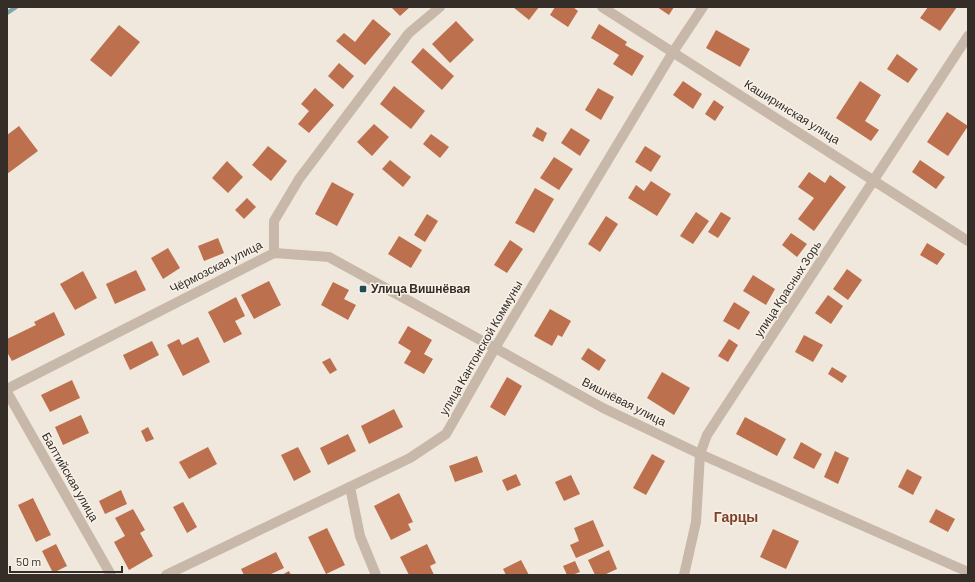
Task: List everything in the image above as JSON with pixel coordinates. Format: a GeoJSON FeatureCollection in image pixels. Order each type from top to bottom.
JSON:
{"type":"FeatureCollection","features":[{"type":"Feature","properties":{"kind":"street","name":"Чёрмозская улица"},"geometry":{"type":"LineString","coordinates":[[7,391],[274,253],[274,222],[299,179],[409,33],[440,7]]}},
{"type":"Feature","properties":{"kind":"street","name":"Каширинская улица"},"geometry":{"type":"LineString","coordinates":[[602,7],[875,180],[968,241]]}},
{"type":"Feature","properties":{"kind":"street","name":"улица Кантонской Коммуны"},"geometry":{"type":"LineString","coordinates":[[166,575],[410,458],[446,434],[495,348],[673,52],[703,7]]}},
{"type":"Feature","properties":{"kind":"street","name":"улица Красных Зорь"},"geometry":{"type":"LineString","coordinates":[[684,575],[696,522],[700,454],[707,435],[968,36]]}},
{"type":"Feature","properties":{"kind":"street","name":"Вишнёвая улица"},"geometry":{"type":"LineString","coordinates":[[274,253],[329,257],[603,408],[700,454],[968,572]]}},
{"type":"Feature","properties":{"kind":"street","name":"Балтийская улица"},"geometry":{"type":"LineString","coordinates":[[7,391],[111,575]]}},
{"type":"Feature","properties":{"kind":"street"},"geometry":{"type":"LineString","coordinates":[[350,487],[360,536],[376,575]]}},
{"type":"Feature","properties":{"kind":"building"},"geometry":{"type":"Polygon","coordinates":[[[391,7],[410,7],[400,16],[391,7]]]}},
{"type":"Feature","properties":{"kind":"building"},"geometry":{"type":"Polygon","coordinates":[[[513,7],[539,7],[529,20],[513,7]]]}},
{"type":"Feature","properties":{"kind":"building"},"geometry":{"type":"Polygon","coordinates":[[[555,7],[573,7],[578,11],[568,27],[550,15],[555,7]]]}},
{"type":"Feature","properties":{"kind":"building"},"geometry":{"type":"Polygon","coordinates":[[[657,7],[674,7],[669,15],[657,7]]]}},
{"type":"Feature","properties":{"kind":"building"},"geometry":{"type":"Polygon","coordinates":[[[928,7],[957,7],[940,31],[920,18],[928,7]]]}},
{"type":"Feature","properties":{"kind":"building"},"geometry":{"type":"Polygon","coordinates":[[[373,19],[391,34],[365,65],[336,41],[344,33],[355,42],[373,19]]]}},
{"type":"Feature","properties":{"kind":"building"},"geometry":{"type":"Polygon","coordinates":[[[456,21],[474,40],[450,63],[432,44],[456,21]]]}},
{"type":"Feature","properties":{"kind":"building"},"geometry":{"type":"Polygon","coordinates":[[[599,24],[627,42],[625,45],[644,56],[632,76],[613,64],[619,55],[591,38],[599,24]]]}},
{"type":"Feature","properties":{"kind":"building"},"geometry":{"type":"Polygon","coordinates":[[[119,25],[140,42],[111,77],[90,60],[119,25]]]}},
{"type":"Feature","properties":{"kind":"building"},"geometry":{"type":"Polygon","coordinates":[[[716,30],[750,49],[740,67],[706,48],[716,30]]]}},
{"type":"Feature","properties":{"kind":"building"},"geometry":{"type":"Polygon","coordinates":[[[423,48],[454,76],[442,90],[411,62],[423,48]]]}},
{"type":"Feature","properties":{"kind":"building"},"geometry":{"type":"Polygon","coordinates":[[[897,54],[918,69],[908,83],[887,69],[897,54]]]}},
{"type":"Feature","properties":{"kind":"building"},"geometry":{"type":"Polygon","coordinates":[[[339,63],[354,76],[343,89],[328,76],[339,63]]]}},
{"type":"Feature","properties":{"kind":"building"},"geometry":{"type":"Polygon","coordinates":[[[683,81],[702,94],[693,109],[673,95],[683,81]]]}},
{"type":"Feature","properties":{"kind":"building"},"geometry":{"type":"Polygon","coordinates":[[[860,81],[881,95],[865,121],[879,130],[871,141],[836,118],[860,81]]]}},
{"type":"Feature","properties":{"kind":"building"},"geometry":{"type":"Polygon","coordinates":[[[394,86],[425,111],[411,129],[380,104],[394,86]]]}},
{"type":"Feature","properties":{"kind":"building"},"geometry":{"type":"Polygon","coordinates":[[[315,88],[334,105],[309,133],[298,124],[309,111],[301,104],[315,88]]]}},
{"type":"Feature","properties":{"kind":"building"},"geometry":{"type":"Polygon","coordinates":[[[598,88],[614,97],[601,120],[585,110],[598,88]]]}},
{"type":"Feature","properties":{"kind":"building"},"geometry":{"type":"Polygon","coordinates":[[[714,100],[724,107],[715,121],[705,114],[714,100]]]}},
{"type":"Feature","properties":{"kind":"building"},"geometry":{"type":"Polygon","coordinates":[[[947,112],[968,126],[948,156],[927,142],[947,112]]]}},
{"type":"Feature","properties":{"kind":"building"},"geometry":{"type":"Polygon","coordinates":[[[374,124],[389,137],[372,156],[357,142],[374,124]]]}},
{"type":"Feature","properties":{"kind":"building"},"geometry":{"type":"Polygon","coordinates":[[[19,126],[38,151],[7,174],[7,135],[19,126]]]}},
{"type":"Feature","properties":{"kind":"building"},"geometry":{"type":"Polygon","coordinates":[[[537,127],[547,133],[543,142],[532,136],[537,127]]]}},
{"type":"Feature","properties":{"kind":"building"},"geometry":{"type":"Polygon","coordinates":[[[571,128],[590,140],[580,156],[561,143],[571,128]]]}},
{"type":"Feature","properties":{"kind":"building"},"geometry":{"type":"Polygon","coordinates":[[[431,134],[449,147],[440,158],[423,144],[431,134]]]}},
{"type":"Feature","properties":{"kind":"building"},"geometry":{"type":"Polygon","coordinates":[[[268,146],[287,161],[271,181],[252,165],[268,146]]]}},
{"type":"Feature","properties":{"kind":"building"},"geometry":{"type":"Polygon","coordinates":[[[645,146],[661,156],[651,172],[635,162],[645,146]]]}},
{"type":"Feature","properties":{"kind":"building"},"geometry":{"type":"Polygon","coordinates":[[[554,157],[573,169],[559,190],[540,178],[554,157]]]}},
{"type":"Feature","properties":{"kind":"building"},"geometry":{"type":"Polygon","coordinates":[[[390,160],[411,177],[403,187],[382,169],[390,160]]]}},
{"type":"Feature","properties":{"kind":"building"},"geometry":{"type":"Polygon","coordinates":[[[920,160],[945,177],[936,189],[912,172],[920,160]]]}},
{"type":"Feature","properties":{"kind":"building"},"geometry":{"type":"Polygon","coordinates":[[[227,161],[243,177],[228,193],[212,178],[227,161]]]}},
{"type":"Feature","properties":{"kind":"building"},"geometry":{"type":"Polygon","coordinates":[[[809,172],[825,183],[830,175],[846,187],[814,231],[798,219],[814,198],[798,187],[809,172]]]}},
{"type":"Feature","properties":{"kind":"building"},"geometry":{"type":"Polygon","coordinates":[[[651,181],[671,194],[657,216],[628,198],[636,185],[644,191],[651,181]]]}},
{"type":"Feature","properties":{"kind":"building"},"geometry":{"type":"Polygon","coordinates":[[[332,182],[354,194],[337,226],[315,214],[332,182]]]}},
{"type":"Feature","properties":{"kind":"building"},"geometry":{"type":"Polygon","coordinates":[[[535,188],[554,199],[534,233],[515,223],[535,188]]]}},
{"type":"Feature","properties":{"kind":"building"},"geometry":{"type":"Polygon","coordinates":[[[247,198],[256,207],[244,219],[235,210],[247,198]]]}},
{"type":"Feature","properties":{"kind":"building"},"geometry":{"type":"Polygon","coordinates":[[[696,212],[709,221],[693,244],[680,236],[696,212]]]}},
{"type":"Feature","properties":{"kind":"building"},"geometry":{"type":"Polygon","coordinates":[[[721,212],[731,218],[718,238],[708,232],[721,212]]]}},
{"type":"Feature","properties":{"kind":"building"},"geometry":{"type":"Polygon","coordinates":[[[427,214],[438,221],[425,242],[414,235],[427,214]]]}},
{"type":"Feature","properties":{"kind":"building"},"geometry":{"type":"Polygon","coordinates":[[[606,216],[618,224],[600,252],[588,244],[606,216]]]}},
{"type":"Feature","properties":{"kind":"building"},"geometry":{"type":"Polygon","coordinates":[[[791,233],[807,244],[797,257],[782,245],[791,233]]]}},
{"type":"Feature","properties":{"kind":"building"},"geometry":{"type":"Polygon","coordinates":[[[399,236],[422,250],[411,268],[388,254],[399,236]]]}},
{"type":"Feature","properties":{"kind":"building"},"geometry":{"type":"Polygon","coordinates":[[[218,238],[224,253],[204,261],[198,246],[218,238]]]}},
{"type":"Feature","properties":{"kind":"building"},"geometry":{"type":"Polygon","coordinates":[[[510,240],[523,249],[507,273],[494,265],[510,240]]]}},
{"type":"Feature","properties":{"kind":"building"},"geometry":{"type":"Polygon","coordinates":[[[927,243],[945,254],[937,265],[920,255],[927,243]]]}},
{"type":"Feature","properties":{"kind":"building"},"geometry":{"type":"Polygon","coordinates":[[[168,248],[180,268],[163,279],[151,258],[168,248]]]}},
{"type":"Feature","properties":{"kind":"building"},"geometry":{"type":"Polygon","coordinates":[[[847,269],[862,280],[848,300],[833,289],[847,269]]]}},
{"type":"Feature","properties":{"kind":"building"},"geometry":{"type":"Polygon","coordinates":[[[136,270],[146,290],[115,304],[106,284],[136,270]]]}},
{"type":"Feature","properties":{"kind":"building"},"geometry":{"type":"Polygon","coordinates":[[[83,271],[97,298],[75,310],[60,284],[83,271]]]}},
{"type":"Feature","properties":{"kind":"building"},"geometry":{"type":"Polygon","coordinates":[[[753,275],[775,289],[766,305],[743,291],[753,275]]]}},
{"type":"Feature","properties":{"kind":"building"},"geometry":{"type":"Polygon","coordinates":[[[269,281],[281,305],[254,319],[241,295],[269,281]]]}},
{"type":"Feature","properties":{"kind":"building"},"geometry":{"type":"Polygon","coordinates":[[[333,282],[349,290],[344,299],[356,305],[348,320],[321,305],[333,282]]]}},
{"type":"Feature","properties":{"kind":"building"},"geometry":{"type":"Polygon","coordinates":[[[828,295],[843,306],[831,324],[815,313],[828,295]]]}},
{"type":"Feature","properties":{"kind":"building"},"geometry":{"type":"Polygon","coordinates":[[[236,297],[245,316],[235,321],[242,334],[224,343],[208,312],[236,297]]]}},
{"type":"Feature","properties":{"kind":"building"},"geometry":{"type":"Polygon","coordinates":[[[734,302],[750,312],[739,330],[723,321],[734,302]]]}},
{"type":"Feature","properties":{"kind":"building"},"geometry":{"type":"Polygon","coordinates":[[[550,309],[571,321],[562,337],[558,335],[552,346],[534,336],[550,309]]]}},
{"type":"Feature","properties":{"kind":"building"},"geometry":{"type":"Polygon","coordinates":[[[54,312],[65,335],[12,361],[7,352],[7,339],[36,325],[34,322],[54,312]]]}},
{"type":"Feature","properties":{"kind":"building"},"geometry":{"type":"Polygon","coordinates":[[[408,326],[432,340],[424,354],[433,359],[424,374],[404,363],[411,351],[398,343],[408,326]]]}},
{"type":"Feature","properties":{"kind":"building"},"geometry":{"type":"Polygon","coordinates":[[[804,335],[823,345],[813,362],[795,352],[804,335]]]}},
{"type":"Feature","properties":{"kind":"building"},"geometry":{"type":"Polygon","coordinates":[[[198,337],[210,362],[183,376],[167,345],[179,339],[182,345],[198,337]]]}},
{"type":"Feature","properties":{"kind":"building"},"geometry":{"type":"Polygon","coordinates":[[[729,339],[738,345],[728,362],[718,356],[729,339]]]}},
{"type":"Feature","properties":{"kind":"building"},"geometry":{"type":"Polygon","coordinates":[[[152,341],[159,355],[130,370],[123,355],[152,341]]]}},
{"type":"Feature","properties":{"kind":"building"},"geometry":{"type":"Polygon","coordinates":[[[588,348],[606,360],[599,371],[581,359],[588,348]]]}},
{"type":"Feature","properties":{"kind":"building"},"geometry":{"type":"Polygon","coordinates":[[[330,358],[337,370],[330,374],[322,362],[330,358]]]}},
{"type":"Feature","properties":{"kind":"building"},"geometry":{"type":"Polygon","coordinates":[[[832,367],[847,376],[842,383],[828,374],[832,367]]]}},
{"type":"Feature","properties":{"kind":"building"},"geometry":{"type":"Polygon","coordinates":[[[662,372],[690,388],[674,415],[647,398],[662,372]]]}},
{"type":"Feature","properties":{"kind":"building"},"geometry":{"type":"Polygon","coordinates":[[[507,377],[522,386],[505,416],[490,407],[507,377]]]}},
{"type":"Feature","properties":{"kind":"building"},"geometry":{"type":"Polygon","coordinates":[[[72,380],[80,398],[50,412],[41,395],[72,380]]]}},
{"type":"Feature","properties":{"kind":"building"},"geometry":{"type":"Polygon","coordinates":[[[394,409],[403,427],[369,444],[361,426],[394,409]]]}},
{"type":"Feature","properties":{"kind":"building"},"geometry":{"type":"Polygon","coordinates":[[[81,415],[89,433],[63,445],[55,427],[81,415]]]}},
{"type":"Feature","properties":{"kind":"building"},"geometry":{"type":"Polygon","coordinates":[[[745,417],[786,439],[777,456],[736,434],[745,417]]]}},
{"type":"Feature","properties":{"kind":"building"},"geometry":{"type":"Polygon","coordinates":[[[148,427],[154,439],[146,442],[141,431],[148,427]]]}},
{"type":"Feature","properties":{"kind":"building"},"geometry":{"type":"Polygon","coordinates":[[[348,434],[356,451],[328,465],[320,448],[348,434]]]}},
{"type":"Feature","properties":{"kind":"building"},"geometry":{"type":"Polygon","coordinates":[[[801,442],[822,454],[814,469],[793,458],[801,442]]]}},
{"type":"Feature","properties":{"kind":"building"},"geometry":{"type":"Polygon","coordinates":[[[208,447],[217,464],[189,479],[179,462],[208,447]]]}},
{"type":"Feature","properties":{"kind":"building"},"geometry":{"type":"Polygon","coordinates":[[[298,447],[311,472],[294,481],[281,455],[298,447]]]}},
{"type":"Feature","properties":{"kind":"building"},"geometry":{"type":"Polygon","coordinates":[[[835,451],[849,458],[838,484],[824,477],[835,451]]]}},
{"type":"Feature","properties":{"kind":"building"},"geometry":{"type":"Polygon","coordinates":[[[652,454],[665,461],[646,495],[633,488],[652,454]]]}},
{"type":"Feature","properties":{"kind":"building"},"geometry":{"type":"Polygon","coordinates":[[[477,456],[483,472],[455,482],[449,466],[477,456]]]}},
{"type":"Feature","properties":{"kind":"building"},"geometry":{"type":"Polygon","coordinates":[[[907,469],[922,477],[913,495],[898,487],[907,469]]]}},
{"type":"Feature","properties":{"kind":"building"},"geometry":{"type":"Polygon","coordinates":[[[516,474],[521,485],[507,491],[502,480],[516,474]]]}},
{"type":"Feature","properties":{"kind":"building"},"geometry":{"type":"Polygon","coordinates":[[[571,475],[580,494],[564,501],[555,482],[571,475]]]}},
{"type":"Feature","properties":{"kind":"building"},"geometry":{"type":"Polygon","coordinates":[[[121,490],[127,504],[105,514],[99,501],[121,490]]]}},
{"type":"Feature","properties":{"kind":"building"},"geometry":{"type":"Polygon","coordinates":[[[399,493],[413,522],[408,524],[411,530],[391,540],[374,506],[399,493]]]}},
{"type":"Feature","properties":{"kind":"building"},"geometry":{"type":"Polygon","coordinates":[[[33,498],[51,535],[36,542],[18,505],[33,498]]]}},
{"type":"Feature","properties":{"kind":"building"},"geometry":{"type":"Polygon","coordinates":[[[183,502],[197,527],[187,533],[173,507],[183,502]]]}},
{"type":"Feature","properties":{"kind":"building"},"geometry":{"type":"Polygon","coordinates":[[[133,509],[145,530],[140,533],[153,556],[129,570],[114,542],[125,536],[115,518],[133,509]]]}},
{"type":"Feature","properties":{"kind":"building"},"geometry":{"type":"Polygon","coordinates":[[[936,509],[955,519],[948,532],[929,522],[936,509]]]}},
{"type":"Feature","properties":{"kind":"building"},"geometry":{"type":"Polygon","coordinates":[[[593,520],[604,546],[576,558],[570,545],[579,541],[574,528],[593,520]]]}},
{"type":"Feature","properties":{"kind":"building"},"geometry":{"type":"Polygon","coordinates":[[[327,528],[345,565],[326,574],[308,537],[327,528]]]}},
{"type":"Feature","properties":{"kind":"building"},"geometry":{"type":"Polygon","coordinates":[[[773,529],[799,541],[786,569],[760,557],[773,529]]]}},
{"type":"Feature","properties":{"kind":"building"},"geometry":{"type":"Polygon","coordinates":[[[56,544],[67,566],[53,573],[42,551],[56,544]]]}},
{"type":"Feature","properties":{"kind":"building"},"geometry":{"type":"Polygon","coordinates":[[[427,544],[436,563],[430,566],[434,575],[409,575],[400,557],[427,544]]]}},
{"type":"Feature","properties":{"kind":"building"},"geometry":{"type":"Polygon","coordinates":[[[609,550],[617,569],[604,575],[595,575],[588,560],[609,550]]]}},
{"type":"Feature","properties":{"kind":"building"},"geometry":{"type":"Polygon","coordinates":[[[276,552],[284,568],[269,575],[244,575],[241,569],[276,552]]]}},
{"type":"Feature","properties":{"kind":"building"},"geometry":{"type":"Polygon","coordinates":[[[521,560],[529,575],[506,575],[503,569],[521,560]]]}},
{"type":"Feature","properties":{"kind":"building"},"geometry":{"type":"Polygon","coordinates":[[[575,561],[580,572],[567,575],[563,566],[575,561]]]}},
{"type":"Feature","properties":{"kind":"building"},"geometry":{"type":"Polygon","coordinates":[[[289,571],[291,575],[282,575],[289,571]]]}},
{"type":"Feature","properties":{"kind":"waterway"},"geometry":{"type":"LineString","coordinates":[[7,13],[16,7]]}},
{"type":"Feature","properties":{"kind":"place","name":"Улица Вишнёвая"},"geometry":{"type":"Point","coordinates":[363,289]}},
{"type":"Feature","properties":{"kind":"district","name":"Гарцы"},"geometry":{"type":"Point","coordinates":[736,517]}}]}
